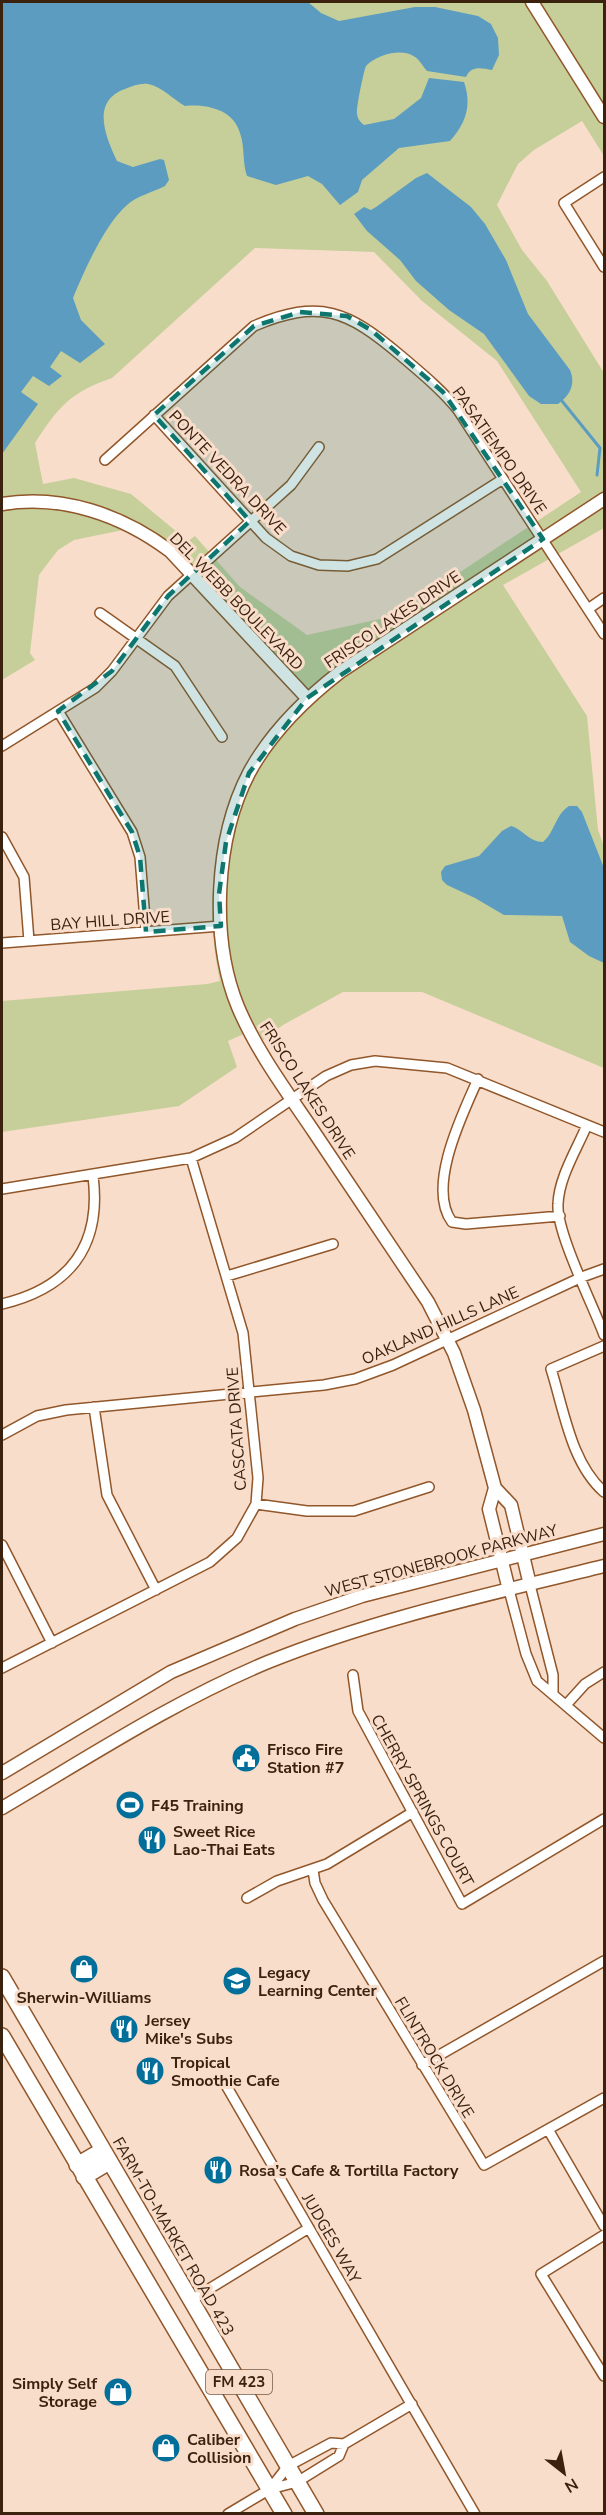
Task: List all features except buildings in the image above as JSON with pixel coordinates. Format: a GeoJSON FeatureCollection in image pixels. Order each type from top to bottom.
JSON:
{"type":"FeatureCollection","features":[{"type":"Feature","properties":{"kind":"main road","name":"FARM-TO-MARKET ROAD 423"},"geometry":{"type":"LineString","coordinates":[[2,1977],[316,2514]]}},
{"type":"Feature","properties":{"kind":"main road","name":"FM 423"},"geometry":{"type":"LineString","coordinates":[[2,2036],[284,2514]]}},
{"type":"Feature","properties":{"kind":"main road"},"geometry":{"type":"LineString","coordinates":[[80,2171],[106,2156]]}},
{"type":"Feature","properties":{"kind":"street"},"geometry":{"type":"LineString","coordinates":[[532,2],[604,117]]}},
{"type":"Feature","properties":{"kind":"street"},"geometry":{"type":"LineString","coordinates":[[604,177],[564,202],[604,267]]}},
{"type":"Feature","properties":{"kind":"street","name":"PASATIEMPO DRIVE"},"geometry":{"type":"LineString","coordinates":[[105,460],[254,326],[289,314],[324,311],[347,316],[371,330],[443,392],[458,410],[604,634]]}},
{"type":"Feature","properties":{"kind":"street","name":"PONTE VEDRA DRIVE"},"geometry":{"type":"LineString","coordinates":[[154,415],[271,542],[296,558],[324,566],[354,566],[388,554],[503,479]]}},
{"type":"Feature","properties":{"kind":"street"},"geometry":{"type":"LineString","coordinates":[[2,746],[95,688],[112,671],[168,596],[291,485],[319,447]]}},
{"type":"Feature","properties":{"kind":"street","name":"FRISCO LAKES DRIVE"},"geometry":{"type":"LineString","coordinates":[[553,1692],[553,1675],[511,1505],[495,1488],[474,1410],[447,1339],[428,1302],[268,1064],[238,1006],[221,926],[219,894],[226,842],[249,773],[273,736],[307,698],[340,672],[604,500]]}},
{"type":"Feature","properties":{"kind":"street","name":"DEL WEBB BOULEVARD"},"geometry":{"type":"LineString","coordinates":[[2,504],[55,501],[131,524],[170,551],[307,698]]}},
{"type":"Feature","properties":{"kind":"street"},"geometry":{"type":"LineString","coordinates":[[588,609],[604,598]]}},
{"type":"Feature","properties":{"kind":"street"},"geometry":{"type":"LineString","coordinates":[[100,613],[175,666],[222,737]]}},
{"type":"Feature","properties":{"kind":"street"},"geometry":{"type":"LineString","coordinates":[[58,711],[132,832],[140,857],[146,932]]}},
{"type":"Feature","properties":{"kind":"street"},"geometry":{"type":"LineString","coordinates":[[2,837],[24,877],[29,941]]}},
{"type":"Feature","properties":{"kind":"street","name":"BAY HILL DRIVE"},"geometry":{"type":"LineString","coordinates":[[2,943],[221,926]]}},
{"type":"Feature","properties":{"kind":"street"},"geometry":{"type":"LineString","coordinates":[[2,1189],[93,1176],[191,1158],[235,1138],[326,1076],[351,1065],[375,1061],[425,1064],[478,1079],[604,1132]]}},
{"type":"Feature","properties":{"kind":"street"},"geometry":{"type":"LineString","coordinates":[[478,1079],[448,1152],[444,1183],[447,1216],[452,1222],[466,1224],[560,1216]]}},
{"type":"Feature","properties":{"kind":"street"},"geometry":{"type":"LineString","coordinates":[[587,1125],[562,1184],[558,1204],[562,1230],[604,1335]]}},
{"type":"Feature","properties":{"kind":"street","name":"CASCATA DRIVE"},"geometry":{"type":"LineString","coordinates":[[2,1668],[210,1562],[237,1538],[256,1504],[258,1478],[243,1333],[191,1158]]}},
{"type":"Feature","properties":{"kind":"street"},"geometry":{"type":"LineString","coordinates":[[2,1304],[35,1295],[73,1266],[88,1243],[95,1217],[93,1176]]}},
{"type":"Feature","properties":{"kind":"street"},"geometry":{"type":"LineString","coordinates":[[227,1276],[333,1244]]}},
{"type":"Feature","properties":{"kind":"street","name":"OAKLAND HILLS LANE"},"geometry":{"type":"LineString","coordinates":[[2,1435],[37,1416],[94,1407],[324,1385],[355,1378],[393,1365],[582,1277],[604,1269]]}},
{"type":"Feature","properties":{"kind":"street"},"geometry":{"type":"LineString","coordinates":[[604,1346],[552,1369],[580,1460],[589,1479],[604,1492]]}},
{"type":"Feature","properties":{"kind":"street"},"geometry":{"type":"LineString","coordinates":[[94,1407],[107,1495],[156,1590]]}},
{"type":"Feature","properties":{"kind":"street"},"geometry":{"type":"LineString","coordinates":[[256,1504],[307,1511],[354,1511],[429,1487]]}},
{"type":"Feature","properties":{"kind":"street","name":"FRISCO LAKES DRIVE"},"geometry":{"type":"LineString","coordinates":[[495,1488],[489,1509],[526,1654],[537,1681],[553,1692],[604,1738]]}},
{"type":"Feature","properties":{"kind":"street","name":"WEST STONEBROOK PARKWAY"},"geometry":{"type":"LineString","coordinates":[[2,1773],[161,1678],[231,1645],[362,1596],[604,1534]]}},
{"type":"Feature","properties":{"kind":"street"},"geometry":{"type":"LineString","coordinates":[[2,1545],[52,1642]]}},
{"type":"Feature","properties":{"kind":"street"},"geometry":{"type":"LineString","coordinates":[[2,1808],[154,1717],[268,1662],[339,1635],[421,1611],[604,1566]]}},
{"type":"Feature","properties":{"kind":"street"},"geometry":{"type":"LineString","coordinates":[[566,1705],[585,1684],[604,1672]]}},
{"type":"Feature","properties":{"kind":"street","name":"CHERRY SPRINGS COURT"},"geometry":{"type":"LineString","coordinates":[[353,1675],[357,1711],[462,1904],[604,1819]]}},
{"type":"Feature","properties":{"kind":"street"},"geometry":{"type":"LineString","coordinates":[[247,1898],[277,1881],[313,1870],[413,1812]]}},
{"type":"Feature","properties":{"kind":"street","name":"FLINTROCK DRIVE"},"geometry":{"type":"LineString","coordinates":[[313,1870],[315,1883],[323,1900],[484,2164],[549,2131]]}},
{"type":"Feature","properties":{"kind":"street"},"geometry":{"type":"LineString","coordinates":[[422,2065],[604,1961]]}},
{"type":"Feature","properties":{"kind":"street","name":"JUDGES WAY"},"geometry":{"type":"LineString","coordinates":[[227,2087],[475,2514]]}},
{"type":"Feature","properties":{"kind":"street"},"geometry":{"type":"LineString","coordinates":[[604,2097],[549,2131],[604,2226]]}},
{"type":"Feature","properties":{"kind":"street"},"geometry":{"type":"LineString","coordinates":[[191,2300],[309,2228]]}},
{"type":"Feature","properties":{"kind":"street"},"geometry":{"type":"LineString","coordinates":[[604,2235],[541,2274],[604,2374]]}},
{"type":"Feature","properties":{"kind":"street"},"geometry":{"type":"LineString","coordinates":[[270,2490],[288,2466],[331,2443],[344,2444],[412,2404]]}},
{"type":"Feature","properties":{"kind":"street"},"geometry":{"type":"LineString","coordinates":[[228,2514],[270,2490],[297,2482],[339,2456],[344,2444]]}},
{"type":"Feature","properties":{"kind":"highlighted area"},"geometry":{"type":"Polygon","coordinates":[[[300,312],[347,316],[371,330],[443,392],[543,539],[307,698],[249,773],[226,842],[219,894],[221,926],[146,932],[140,857],[132,832],[58,711],[112,671],[168,596],[250,521],[154,415],[254,326],[300,312]]]}},
{"type":"Feature","properties":{"kind":"green space"},"geometry":{"type":"Polygon","coordinates":[[[2,2],[604,2],[604,156],[582,121],[534,150],[518,164],[497,205],[522,250],[547,281],[604,373],[604,528],[503,585],[587,716],[598,830],[604,846],[604,1068],[422,992],[343,992],[283,1025],[263,1040],[257,1028],[228,1041],[237,1067],[179,1106],[2,1132],[2,1001],[220,981],[214,947],[212,914],[218,852],[226,821],[252,762],[273,727],[299,696],[171,558],[128,529],[74,540],[58,550],[39,575],[30,653],[35,660],[2,680],[2,2]],[[255,248],[112,378],[76,395],[59,410],[35,443],[43,484],[74,478],[131,494],[188,541],[195,536],[240,587],[307,635],[394,616],[581,492],[497,361],[422,301],[374,252],[255,248]]]}},
{"type":"Feature","properties":{"kind":"water"},"geometry":{"type":"Polygon","coordinates":[[[2,2],[308,2],[321,13],[339,21],[415,7],[435,7],[478,16],[491,24],[498,38],[499,55],[492,70],[474,69],[466,77],[427,71],[417,58],[410,54],[389,54],[370,62],[366,66],[357,110],[358,118],[364,125],[394,119],[421,98],[429,78],[464,82],[467,98],[466,113],[450,141],[399,148],[362,180],[358,192],[340,205],[322,184],[308,176],[276,185],[247,176],[242,138],[236,125],[225,113],[210,107],[185,106],[163,90],[148,84],[134,86],[114,95],[104,110],[104,120],[108,141],[117,161],[133,167],[160,159],[164,160],[169,180],[165,186],[131,202],[119,213],[96,248],[73,298],[81,320],[105,344],[80,363],[61,351],[50,367],[62,376],[49,386],[33,376],[21,392],[38,404],[2,454],[2,2]]]}},
{"type":"Feature","properties":{"kind":"water"},"geometry":{"type":"Polygon","coordinates":[[[427,173],[471,207],[485,224],[506,260],[528,314],[570,370],[571,389],[558,404],[541,404],[529,396],[484,334],[449,310],[416,281],[400,260],[367,231],[354,214],[364,207],[371,210],[416,178],[427,173]]]}},
{"type":"Feature","properties":{"kind":"water"},"geometry":{"type":"Polygon","coordinates":[[[569,806],[577,806],[582,812],[604,868],[604,963],[589,956],[570,942],[562,916],[504,915],[447,885],[442,880],[441,872],[445,866],[479,856],[502,831],[511,826],[534,840],[543,842],[561,814],[569,806]]]}},
{"type":"Feature","properties":{"kind":"waterway"},"geometry":{"type":"LineString","coordinates":[[562,401],[600,448],[597,475]]}},
{"type":"Feature","properties":{"kind":"place","name":"Frisco Fire Station #7"},"geometry":{"type":"Point","coordinates":[246,1758]}},
{"type":"Feature","properties":{"kind":"place","name":"F45 Training"},"geometry":{"type":"Point","coordinates":[130,1805]}},
{"type":"Feature","properties":{"kind":"place","name":"Sweet Rice Lao-Thai Eats"},"geometry":{"type":"Point","coordinates":[152,1840]}},
{"type":"Feature","properties":{"kind":"place","name":"Sherwin-Williams"},"geometry":{"type":"Point","coordinates":[84,1969]}},
{"type":"Feature","properties":{"kind":"place","name":"Legacy Learning Center"},"geometry":{"type":"Point","coordinates":[237,1981]}},
{"type":"Feature","properties":{"kind":"place","name":"Jersey Mike's Subs"},"geometry":{"type":"Point","coordinates":[124,2029]}},
{"type":"Feature","properties":{"kind":"place","name":"Tropical Smoothie Cafe"},"geometry":{"type":"Point","coordinates":[150,2071]}},
{"type":"Feature","properties":{"kind":"place","name":"Rosa’s Cafe & Tortilla Factory"},"geometry":{"type":"Point","coordinates":[218,2170]}},
{"type":"Feature","properties":{"kind":"place","name":"Simply Self Storage"},"geometry":{"type":"Point","coordinates":[118,2392]}},
{"type":"Feature","properties":{"kind":"place","name":"Caliber Collision"},"geometry":{"type":"Point","coordinates":[166,2448]}}]}
